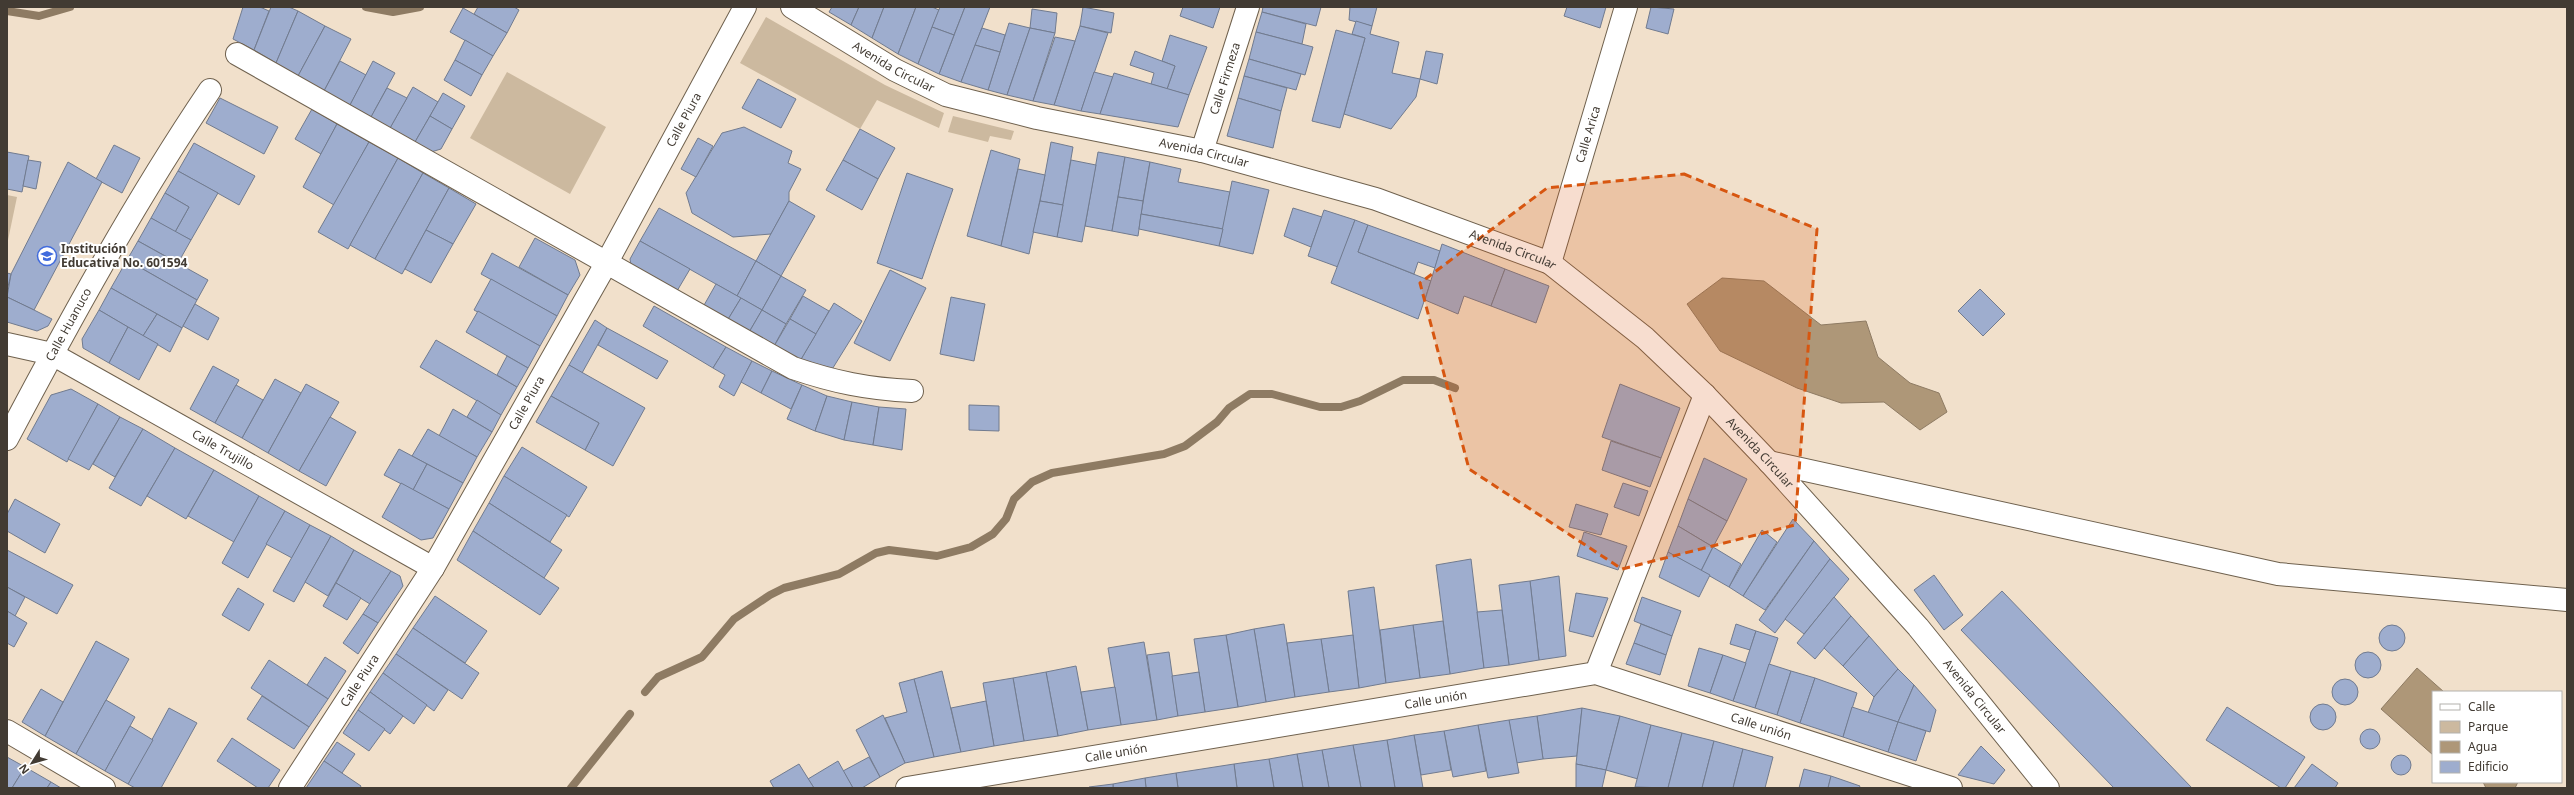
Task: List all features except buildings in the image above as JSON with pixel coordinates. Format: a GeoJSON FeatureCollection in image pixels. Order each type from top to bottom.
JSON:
{"type":"FeatureCollection","features":[{"type":"Feature","properties":{"kind":"street","name":"Calle Piura"},"geometry":{"type":"LineString","coordinates":[[290,788],[434,568],[607,262],[745,7]]}},
{"type":"Feature","properties":{"kind":"street","name":"Avenida Circular"},"geometry":{"type":"LineString","coordinates":[[792,7],[894,70],[946,95],[1037,118],[1202,150],[1376,199],[1550,263],[1645,338],[1705,395],[1769,462],[1918,627],[2048,788]]}},
{"type":"Feature","properties":{"kind":"street","name":"Calle Firmeza"},"geometry":{"type":"LineString","coordinates":[[1202,150],[1248,7]]}},
{"type":"Feature","properties":{"kind":"street","name":"Calle Arica"},"geometry":{"type":"LineString","coordinates":[[1550,263],[1626,7]]}},
{"type":"Feature","properties":{"kind":"street"},"geometry":{"type":"LineString","coordinates":[[237,54],[792,368],[829,380],[872,389],[912,390]]}},
{"type":"Feature","properties":{"kind":"street","name":"Calle Huanuco"},"geometry":{"type":"LineString","coordinates":[[7,439],[52,354],[162,161],[210,90]]}},
{"type":"Feature","properties":{"kind":"street","name":"Calle Trujillo"},"geometry":{"type":"LineString","coordinates":[[7,344],[52,354],[434,568]]}},
{"type":"Feature","properties":{"kind":"street"},"geometry":{"type":"LineString","coordinates":[[1596,673],[1705,395]]}},
{"type":"Feature","properties":{"kind":"street"},"geometry":{"type":"LineString","coordinates":[[1769,462],[2278,574],[2567,600]]}},
{"type":"Feature","properties":{"kind":"street","name":"Calle unión"},"geometry":{"type":"LineString","coordinates":[[908,788],[1596,673],[1952,788]]}},
{"type":"Feature","properties":{"kind":"street"},"geometry":{"type":"LineString","coordinates":[[7,731],[104,788]]}},
{"type":"Feature","properties":{"kind":"highlighted area"},"geometry":{"type":"Polygon","coordinates":[[[1684,174],[1817,229],[1795,525],[1622,569],[1469,469],[1420,283],[1547,188],[1684,174]]]}},
{"type":"Feature","properties":{"kind":"green space"},"geometry":{"type":"Polygon","coordinates":[[[766,17],[885,85],[944,113],[939,128],[877,100],[860,129],[740,63],[766,17]]]}},
{"type":"Feature","properties":{"kind":"green space"},"geometry":{"type":"Polygon","coordinates":[[[507,72],[606,127],[570,194],[470,138],[507,72]]]}},
{"type":"Feature","properties":{"kind":"green space"},"geometry":{"type":"Polygon","coordinates":[[[953,116],[1014,131],[1011,140],[990,136],[988,142],[948,132],[953,116]]]}},
{"type":"Feature","properties":{"kind":"green space"},"geometry":{"type":"Polygon","coordinates":[[[7,195],[17,197],[7,245],[7,195]]]}},
{"type":"Feature","properties":{"kind":"water"},"geometry":{"type":"Polygon","coordinates":[[[1722,278],[1764,281],[1821,325],[1866,321],[1878,357],[1910,383],[1939,393],[1947,412],[1920,430],[1884,402],[1841,403],[1797,388],[1720,351],[1687,304],[1722,278]]]}},
{"type":"Feature","properties":{"kind":"water"},"geometry":{"type":"Polygon","coordinates":[[[2417,668],[2443,691],[2432,691],[2432,754],[2381,709],[2417,668]]]}},
{"type":"Feature","properties":{"kind":"water"},"geometry":{"type":"Polygon","coordinates":[[[2484,783],[2518,783],[2515,788],[2486,788],[2484,783]]]}},
{"type":"Feature","properties":{"kind":"waterway"},"geometry":{"type":"LineString","coordinates":[[7,11],[39,16],[70,7]]}},
{"type":"Feature","properties":{"kind":"waterway"},"geometry":{"type":"LineString","coordinates":[[366,7],[393,12],[420,7]]}},
{"type":"Feature","properties":{"kind":"waterway"},"geometry":{"type":"LineString","coordinates":[[645,692],[658,677],[702,657],[734,619],[770,595],[784,588],[839,574],[876,553],[889,550],[937,556],[971,547],[993,534],[1006,519],[1014,499],[1032,482],[1052,473],[1164,454],[1185,446],[1217,422],[1229,408],[1250,394],[1272,394],[1320,407],[1341,407],[1360,401],[1403,380],[1434,380],[1455,388]]}},
{"type":"Feature","properties":{"kind":"waterway"},"geometry":{"type":"LineString","coordinates":[[571,788],[630,714]]}},
{"type":"Feature","properties":{"kind":"place","name":"Institución Educativa No. 601594"},"geometry":{"type":"Point","coordinates":[47,256]}}]}
